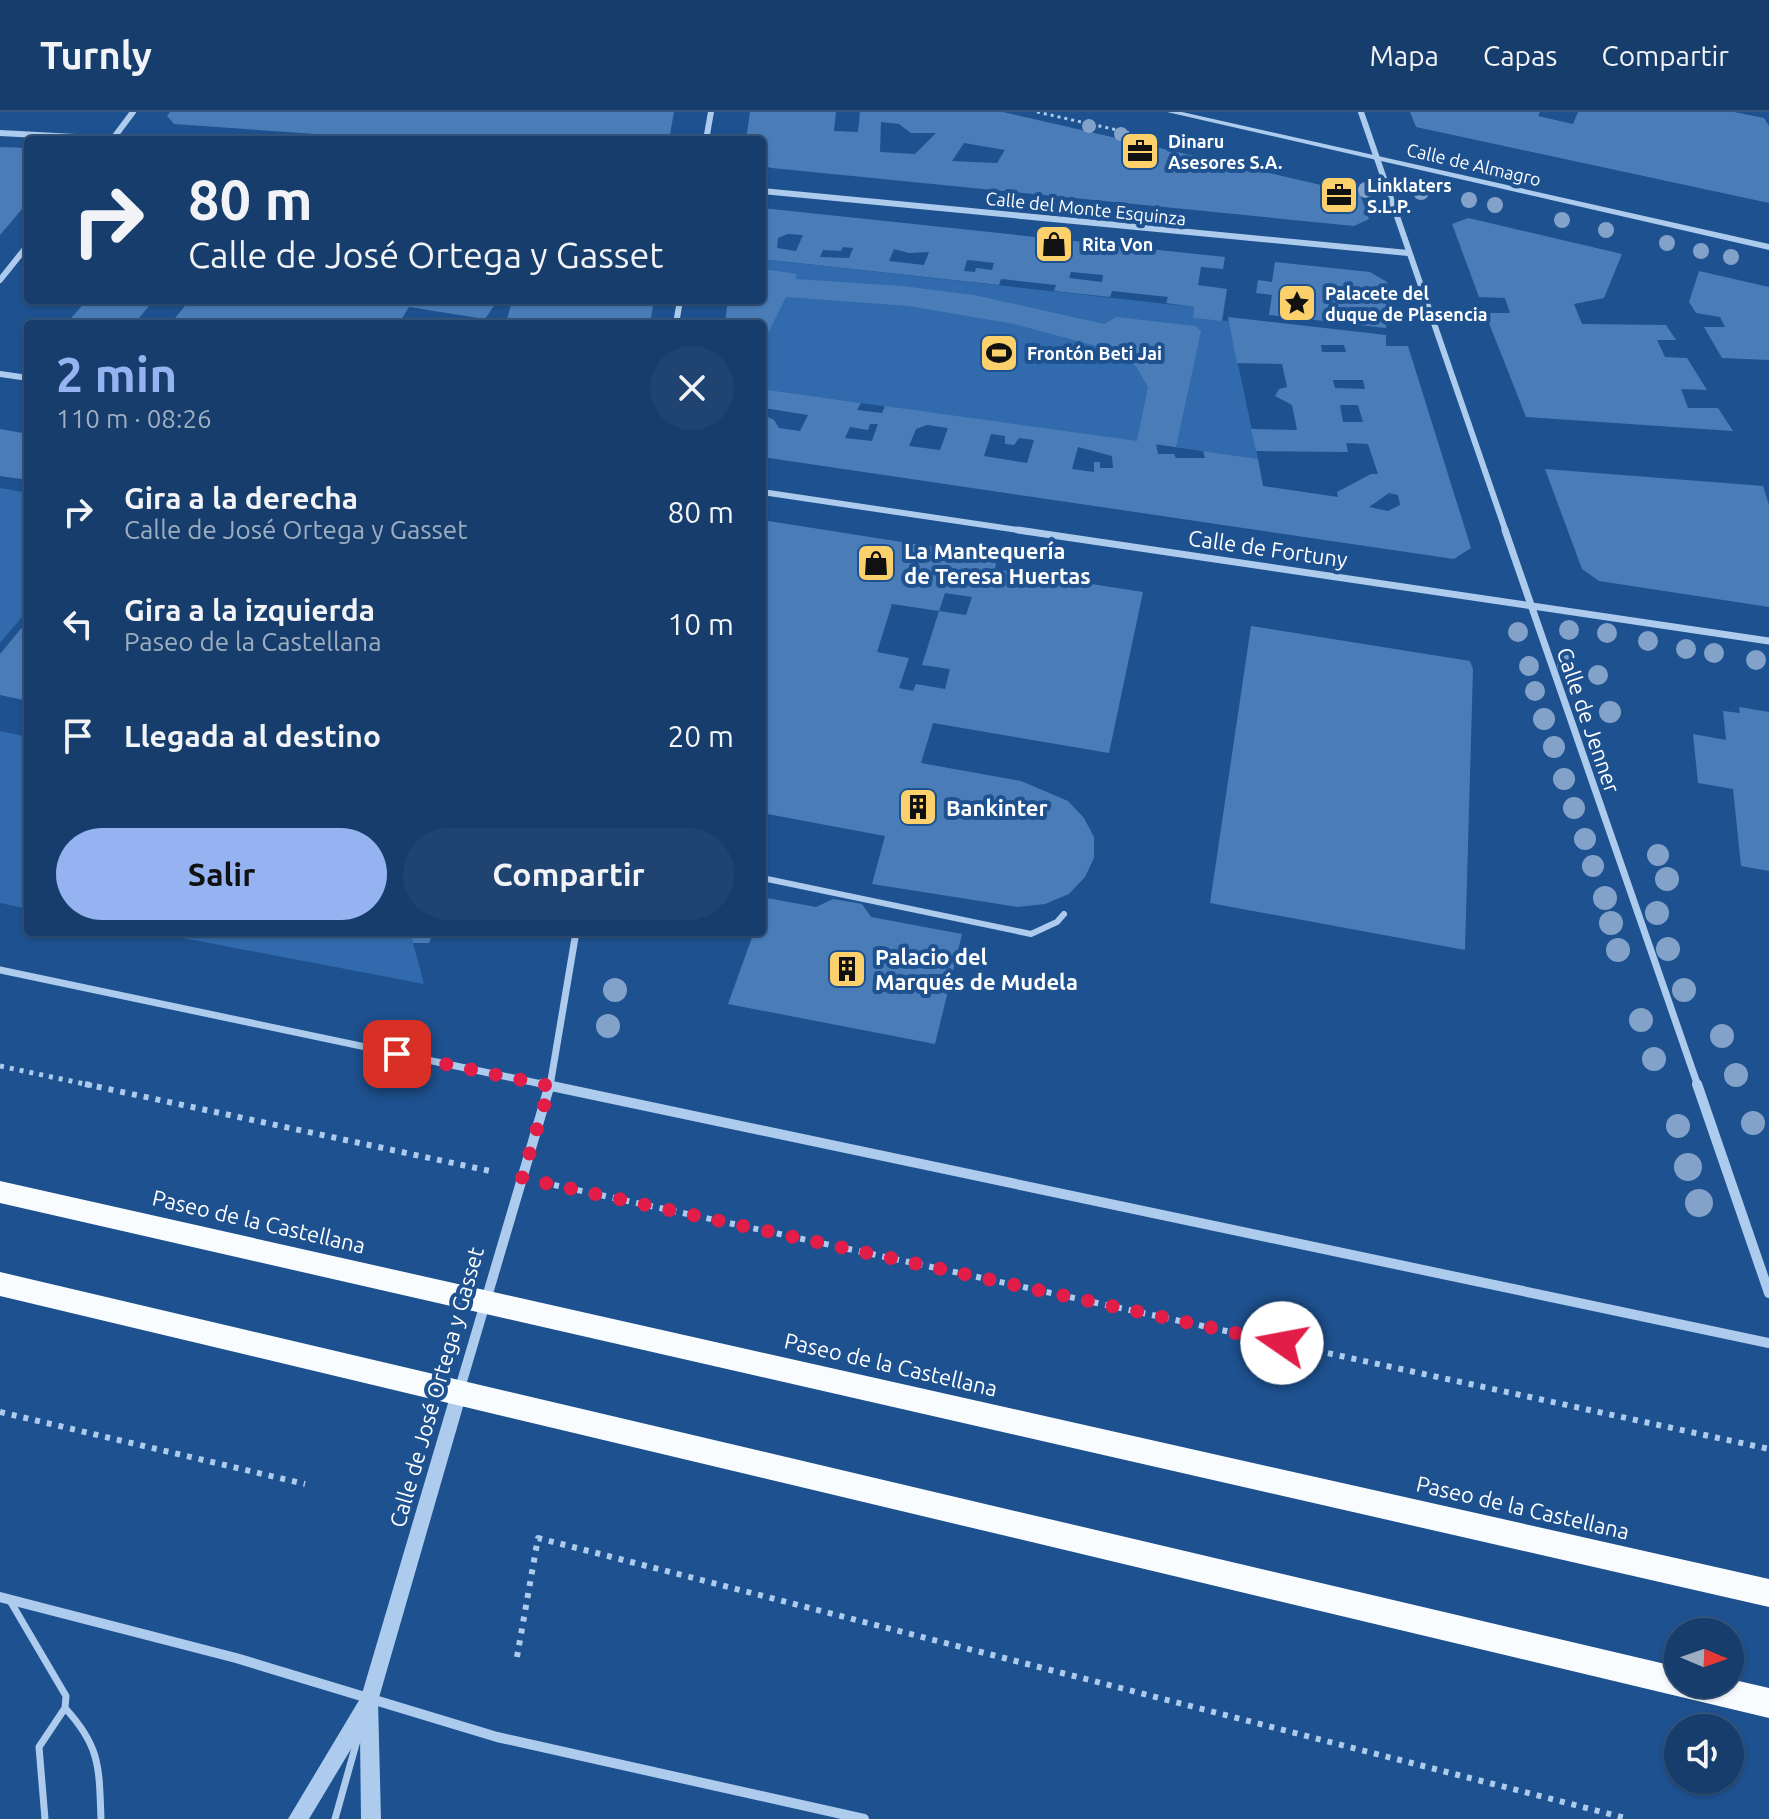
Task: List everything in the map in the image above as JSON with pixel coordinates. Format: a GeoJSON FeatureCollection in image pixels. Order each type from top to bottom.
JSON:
{"type":"FeatureCollection","features":[{"type":"Feature","properties":{"kind":"highway","name":"Paseo de la Castellana"},"geometry":{"type":"LineString","coordinates":[[0,1192],[1769,1593]]}},
{"type":"Feature","properties":{"kind":"highway"},"geometry":{"type":"LineString","coordinates":[[0,1284],[1664,1679]]}},
{"type":"Feature","properties":{"kind":"highway"},"geometry":{"type":"LineString","coordinates":[[1744,1697],[1769,1703]]}},
{"type":"Feature","properties":{"kind":"street"},"geometry":{"type":"LineString","coordinates":[[114,136],[133,112]]}},
{"type":"Feature","properties":{"kind":"street"},"geometry":{"type":"LineString","coordinates":[[707,136],[711,112]]}},
{"type":"Feature","properties":{"kind":"street","name":"Calle de Almagro"},"geometry":{"type":"LineString","coordinates":[[1171,112],[1769,247]]}},
{"type":"Feature","properties":{"kind":"street","name":"Calle de Jenner"},"geometry":{"type":"LineString","coordinates":[[1361,112],[1769,1293]]}},
{"type":"Feature","properties":{"kind":"street"},"geometry":{"type":"LineString","coordinates":[[0,133],[56,136]]}},
{"type":"Feature","properties":{"kind":"street","name":"Calle del Monte Esquinza"},"geometry":{"type":"LineString","coordinates":[[766,191],[1408,253]]}},
{"type":"Feature","properties":{"kind":"street"},"geometry":{"type":"LineString","coordinates":[[0,280],[24,250]]}},
{"type":"Feature","properties":{"kind":"street"},"geometry":{"type":"LineString","coordinates":[[0,374],[24,377]]}},
{"type":"Feature","properties":{"kind":"street","name":"Calle de Fortuny"},"geometry":{"type":"LineString","coordinates":[[766,493],[1769,641]]}},
{"type":"Feature","properties":{"kind":"street","name":"Calle de José Ortega y Gasset"},"geometry":{"type":"LineString","coordinates":[[298,1819],[369,1701],[550,1086],[575,936]]}},
{"type":"Feature","properties":{"kind":"street"},"geometry":{"type":"LineString","coordinates":[[0,970],[1769,1343]]}},
{"type":"Feature","properties":{"kind":"street"},"geometry":{"type":"LineString","coordinates":[[4,1598],[236,1658],[369,1701],[497,1737],[864,1819]]}},
{"type":"Feature","properties":{"kind":"street","name":"Calle de José Ortega y Gasset"},"geometry":{"type":"LineString","coordinates":[[369,1701],[371,1819]]}},
{"type":"Feature","properties":{"kind":"lane"},"geometry":{"type":"LineString","coordinates":[[766,879],[1031,934],[1057,922],[1064,914]]}},
{"type":"Feature","properties":{"kind":"lane"},"geometry":{"type":"LineString","coordinates":[[4,1598],[66,1696],[65,1708],[39,1747],[45,1819]]}},
{"type":"Feature","properties":{"kind":"lane"},"geometry":{"type":"LineString","coordinates":[[335,1819],[369,1701]]}},
{"type":"Feature","properties":{"kind":"lane"},"geometry":{"type":"LineString","coordinates":[[65,1708],[88,1733],[99,1772],[101,1819]]}},
{"type":"Feature","properties":{"kind":"path"},"geometry":{"type":"LineString","coordinates":[[0,1066],[1769,1449]]}},
{"type":"Feature","properties":{"kind":"path"},"geometry":{"type":"LineString","coordinates":[[0,1412],[305,1484]]}},
{"type":"Feature","properties":{"kind":"path"},"geometry":{"type":"LineString","coordinates":[[517,1657],[538,1538],[1629,1819]]}},
{"type":"Feature","properties":{"kind":"shaded area","name":"Frontón Beti Jai"},"geometry":{"type":"Polygon","coordinates":[[[766,259],[1194,307],[1193,318],[1229,321],[1258,459],[766,390],[766,320],[726,320],[728,304],[766,304],[766,259]]]}},
{"type":"Feature","properties":{"kind":"shaded area"},"geometry":{"type":"Polygon","coordinates":[[[0,488],[24,492],[24,615],[0,643],[0,488]]]}},
{"type":"Feature","properties":{"kind":"shaded area"},"geometry":{"type":"Polygon","coordinates":[[[0,731],[24,736],[24,908],[0,903],[0,731]]]}},
{"type":"Feature","properties":{"kind":"shaded area"},"geometry":{"type":"Polygon","coordinates":[[[172,936],[411,936],[424,984],[172,936]]]}},
{"type":"Feature","properties":{"kind":"building"},"geometry":{"type":"Polygon","coordinates":[[[170,112],[674,112],[670,136],[344,136],[174,124],[167,116],[170,112]]]}},
{"type":"Feature","properties":{"kind":"building"},"geometry":{"type":"Polygon","coordinates":[[[750,112],[836,112],[834,131],[858,132],[860,112],[1003,112],[1360,194],[1369,219],[1354,226],[766,167],[766,136],[747,136],[750,112]],[[881,122],[880,152],[915,154],[936,133],[911,133],[899,124],[881,122]],[[964,143],[952,161],[997,163],[1005,150],[964,143]]]}},
{"type":"Feature","properties":{"kind":"building"},"geometry":{"type":"Polygon","coordinates":[[[1410,112],[1540,112],[1538,116],[1573,124],[1578,112],[1734,112],[1764,118],[1769,126],[1769,203],[1416,127],[1410,112]]]}},
{"type":"Feature","properties":{"kind":"building"},"geometry":{"type":"Polygon","coordinates":[[[0,147],[24,148],[24,207],[0,235],[0,147]]]}},
{"type":"Feature","properties":{"kind":"building"},"geometry":{"type":"Polygon","coordinates":[[[766,208],[1225,257],[1223,269],[1201,267],[1198,285],[1227,289],[1222,321],[1193,318],[1194,307],[1166,303],[1168,297],[1112,291],[1110,297],[1054,291],[1056,285],[1001,279],[999,285],[766,259],[766,208]],[[788,234],[778,238],[777,248],[796,251],[803,235],[788,234]],[[843,247],[841,251],[823,250],[820,257],[849,258],[853,248],[843,247]],[[894,249],[889,261],[924,265],[929,252],[909,253],[894,249]],[[967,260],[964,271],[975,272],[976,268],[992,270],[994,263],[967,260]],[[1071,272],[1069,278],[1102,282],[1103,275],[1071,272]]]}},
{"type":"Feature","properties":{"kind":"building"},"geometry":{"type":"Polygon","coordinates":[[[1468,218],[1622,254],[1604,298],[1574,304],[1582,324],[1666,325],[1676,340],[1657,340],[1665,357],[1687,358],[1707,390],[1681,389],[1688,408],[1718,408],[1733,431],[1526,417],[1485,313],[1510,313],[1505,298],[1479,297],[1452,224],[1468,218]]]}},
{"type":"Feature","properties":{"kind":"building"},"geometry":{"type":"Polygon","coordinates":[[[1275,262],[1370,272],[1387,282],[1386,328],[1269,315],[1272,295],[1256,293],[1258,280],[1272,282],[1275,262]]]}},
{"type":"Feature","properties":{"kind":"building"},"geometry":{"type":"Polygon","coordinates":[[[766,270],[797,274],[795,279],[902,286],[974,295],[1104,324],[1116,317],[1195,326],[1201,331],[1176,447],[1156,444],[1158,454],[1174,454],[1176,458],[1205,458],[1203,451],[1258,459],[1263,486],[1338,497],[1337,492],[1371,474],[1378,474],[1368,444],[1346,443],[1348,452],[1256,451],[1251,429],[1297,430],[1292,405],[1275,396],[1279,389],[1287,387],[1282,364],[1237,363],[1228,317],[1386,335],[1386,346],[1408,346],[1471,548],[1454,559],[766,458],[766,416],[774,420],[779,428],[800,431],[808,415],[766,408],[766,390],[861,403],[857,410],[882,413],[885,406],[1137,441],[1148,387],[1136,366],[1096,346],[1014,324],[909,306],[786,297],[766,337],[766,320],[726,320],[728,304],[766,304],[766,270]],[[1321,345],[1322,352],[1346,352],[1344,345],[1321,345]],[[1333,380],[1335,388],[1365,389],[1363,380],[1333,380]],[[1340,405],[1343,422],[1363,422],[1358,405],[1340,405]],[[870,424],[868,430],[850,427],[845,438],[872,441],[878,424],[870,424]],[[927,425],[916,429],[909,446],[940,450],[948,428],[927,425]],[[991,434],[984,456],[1027,463],[1034,440],[1019,438],[1014,445],[1005,444],[1005,436],[991,434]],[[1078,447],[1072,469],[1094,472],[1094,462],[1100,462],[1100,468],[1113,468],[1112,456],[1078,447]],[[1389,493],[1369,507],[1388,511],[1400,505],[1398,495],[1389,493]]]}},
{"type":"Feature","properties":{"kind":"building"},"geometry":{"type":"Polygon","coordinates":[[[1699,271],[1769,287],[1769,360],[1722,358],[1704,327],[1725,327],[1720,317],[1696,313],[1689,302],[1699,271]]]}},
{"type":"Feature","properties":{"kind":"building"},"geometry":{"type":"Polygon","coordinates":[[[84,304],[151,304],[137,320],[70,320],[84,304]]]}},
{"type":"Feature","properties":{"kind":"building"},"geometry":{"type":"Polygon","coordinates":[[[187,304],[495,304],[485,319],[409,307],[401,320],[173,320],[187,304]]]}},
{"type":"Feature","properties":{"kind":"building"},"geometry":{"type":"Polygon","coordinates":[[[511,304],[653,304],[651,320],[507,320],[511,304]]]}},
{"type":"Feature","properties":{"kind":"building"},"geometry":{"type":"Polygon","coordinates":[[[0,429],[24,433],[24,479],[0,476],[0,429]]]}},
{"type":"Feature","properties":{"kind":"building"},"geometry":{"type":"Polygon","coordinates":[[[1545,469],[1763,486],[1769,505],[1769,607],[1599,581],[1582,569],[1545,469]]]}},
{"type":"Feature","properties":{"kind":"building"},"geometry":{"type":"Polygon","coordinates":[[[766,521],[997,557],[995,569],[1143,592],[1109,753],[933,723],[921,763],[1021,781],[1068,801],[1084,818],[1094,837],[1094,858],[1085,877],[1069,894],[1045,904],[1018,907],[872,884],[885,836],[766,814],[766,521]],[[945,593],[939,611],[966,615],[972,597],[945,593]],[[892,604],[877,652],[909,658],[899,688],[913,691],[916,684],[945,689],[950,669],[922,665],[939,611],[892,604]]]}},
{"type":"Feature","properties":{"kind":"building"},"geometry":{"type":"Polygon","coordinates":[[[24,625],[24,700],[0,695],[0,654],[24,625]]]}},
{"type":"Feature","properties":{"kind":"building"},"geometry":{"type":"Polygon","coordinates":[[[1251,626],[1470,661],[1473,669],[1465,950],[1210,903],[1251,626]]]}},
{"type":"Feature","properties":{"kind":"building"},"geometry":{"type":"Polygon","coordinates":[[[1739,707],[1769,712],[1769,871],[1741,866],[1733,789],[1698,783],[1693,734],[1726,740],[1723,711],[1740,713],[1739,707]]]}},
{"type":"Feature","properties":{"kind":"building","name":"Palacio del Marqués de Mudela"},"geometry":{"type":"Polygon","coordinates":[[[767,898],[816,907],[833,899],[862,904],[871,917],[962,934],[935,1044],[728,1004],[753,936],[766,936],[767,898]]]}},
{"type":"Feature","properties":{"kind":"building"},"geometry":{"type":"Polygon","coordinates":[[[411,936],[432,936],[429,943],[413,943],[411,936]]]}},
{"type":"Feature","properties":{"kind":"place","name":"Dinaru Asesores S.A."},"geometry":{"type":"Point","coordinates":[1140,151]}},
{"type":"Feature","properties":{"kind":"place","name":"Linklaters S.L.P."},"geometry":{"type":"Point","coordinates":[1339,195]}},
{"type":"Feature","properties":{"kind":"place","name":"Rita Von"},"geometry":{"type":"Point","coordinates":[1054,244]}},
{"type":"Feature","properties":{"kind":"place","name":"Palacete del duque de Plasencia"},"geometry":{"type":"Point","coordinates":[1297,303]}},
{"type":"Feature","properties":{"kind":"place","name":"Frontón Beti Jai"},"geometry":{"type":"Point","coordinates":[999,353]}},
{"type":"Feature","properties":{"kind":"place","name":"La Mantequería de Teresa Huertas"},"geometry":{"type":"Point","coordinates":[876,563]}},
{"type":"Feature","properties":{"kind":"place","name":"Bankinter"},"geometry":{"type":"Point","coordinates":[918,807]}},
{"type":"Feature","properties":{"kind":"place","name":"Palacio del Marqués de Mudela"},"geometry":{"type":"Point","coordinates":[847,969]}},
{"type":"Feature","properties":{"kind":"route"},"geometry":{"type":"LineString","coordinates":[[397,1054],[550,1086],[522,1178],[1282,1343]]}}]}
